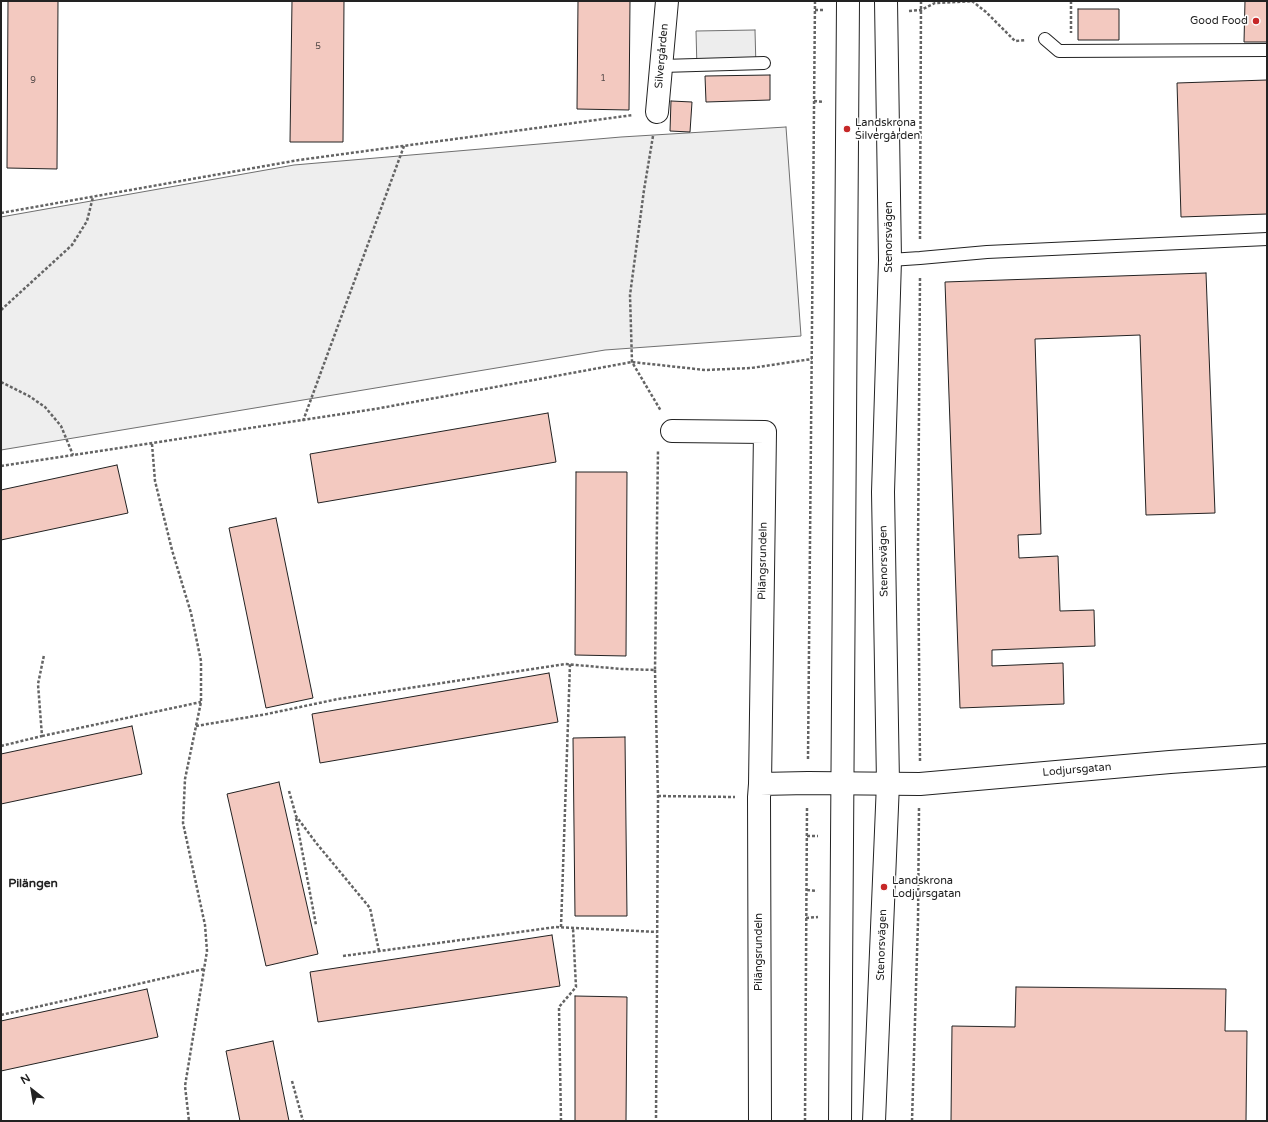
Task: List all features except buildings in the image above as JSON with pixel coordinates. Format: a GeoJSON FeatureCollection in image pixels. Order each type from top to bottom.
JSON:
{"type":"FeatureCollection","features":[{"type":"Feature","properties":{"kind":"street","name":"Silvergården"},"geometry":{"type":"LineString","coordinates":[[657,112],[667,1]]}},
{"type":"Feature","properties":{"kind":"street"},"geometry":{"type":"LineString","coordinates":[[840,1121],[848,1]]}},
{"type":"Feature","properties":{"kind":"street","name":"Stenorsvägen"},"geometry":{"type":"LineString","coordinates":[[874,1121],[888,783],[882,492],[890,260],[886,1]]}},
{"type":"Feature","properties":{"kind":"street","name":"Pilängsrundeln"},"geometry":{"type":"LineString","coordinates":[[672,431],[765,432],[759,791],[760,1121]]}},
{"type":"Feature","properties":{"kind":"street","name":"Lodjursgatan"},"geometry":{"type":"LineString","coordinates":[[888,783],[920,784],[1267,755]]}},
{"type":"Feature","properties":{"kind":"street"},"geometry":{"type":"LineString","coordinates":[[759,791],[808,782],[888,783]]}},
{"type":"Feature","properties":{"kind":"lane"},"geometry":{"type":"LineString","coordinates":[[1045,40],[1059,51],[1267,50]]}},
{"type":"Feature","properties":{"kind":"lane"},"geometry":{"type":"LineString","coordinates":[[662,66],[764,63]]}},
{"type":"Feature","properties":{"kind":"lane"},"geometry":{"type":"LineString","coordinates":[[890,260],[987,252],[1267,239]]}},
{"type":"Feature","properties":{"kind":"path"},"geometry":{"type":"LineString","coordinates":[[805,1121],[815,1]]}},
{"type":"Feature","properties":{"kind":"path"},"geometry":{"type":"LineString","coordinates":[[912,1121],[918,921],[918,822],[920,784],[918,542],[922,1]]}},
{"type":"Feature","properties":{"kind":"path"},"geometry":{"type":"LineString","coordinates":[[972,1],[986,12],[1015,41],[1045,40]]}},
{"type":"Feature","properties":{"kind":"path"},"geometry":{"type":"LineString","coordinates":[[921,10],[935,3],[976,1]]}},
{"type":"Feature","properties":{"kind":"path"},"geometry":{"type":"LineString","coordinates":[[1071,1],[1072,51]]}},
{"type":"Feature","properties":{"kind":"path"},"geometry":{"type":"LineString","coordinates":[[1,214],[299,160],[657,112],[644,190],[630,295],[632,362],[672,431],[658,444],[655,670],[658,796],[656,1121]]}},
{"type":"Feature","properties":{"kind":"path"},"geometry":{"type":"LineString","coordinates":[[303,421],[404,146]]}},
{"type":"Feature","properties":{"kind":"path"},"geometry":{"type":"LineString","coordinates":[[1,310],[72,245],[87,221],[93,197]]}},
{"type":"Feature","properties":{"kind":"path"},"geometry":{"type":"LineString","coordinates":[[1,466],[376,410],[632,362],[704,370],[751,368],[812,359]]}},
{"type":"Feature","properties":{"kind":"path"},"geometry":{"type":"LineString","coordinates":[[1,382],[45,407],[61,426],[73,455]]}},
{"type":"Feature","properties":{"kind":"path"},"geometry":{"type":"LineString","coordinates":[[152,444],[155,481],[172,550],[191,612],[201,660],[200,702],[185,779],[183,823],[205,925],[207,951],[185,1086],[188,1121]]}},
{"type":"Feature","properties":{"kind":"path"},"geometry":{"type":"LineString","coordinates":[[42,736],[38,684],[44,655]]}},
{"type":"Feature","properties":{"kind":"path"},"geometry":{"type":"LineString","coordinates":[[196,726],[267,714],[338,699],[565,664],[655,670]]}},
{"type":"Feature","properties":{"kind":"path"},"geometry":{"type":"LineString","coordinates":[[561,927],[570,664]]}},
{"type":"Feature","properties":{"kind":"path"},"geometry":{"type":"LineString","coordinates":[[1,746],[200,702]]}},
{"type":"Feature","properties":{"kind":"path"},"geometry":{"type":"LineString","coordinates":[[290,791],[316,924]]}},
{"type":"Feature","properties":{"kind":"path"},"geometry":{"type":"LineString","coordinates":[[658,796],[759,791]]}},
{"type":"Feature","properties":{"kind":"path"},"geometry":{"type":"LineString","coordinates":[[296,816],[370,908],[379,950]]}},
{"type":"Feature","properties":{"kind":"path"},"geometry":{"type":"LineString","coordinates":[[343,956],[379,950],[561,927],[657,932]]}},
{"type":"Feature","properties":{"kind":"path"},"geometry":{"type":"LineString","coordinates":[[561,1121],[559,1007],[576,987],[573,928]]}},
{"type":"Feature","properties":{"kind":"path"},"geometry":{"type":"LineString","coordinates":[[1,1015],[204,969]]}},
{"type":"Feature","properties":{"kind":"path"},"geometry":{"type":"LineString","coordinates":[[292,1081],[303,1121]]}},
{"type":"Feature","properties":{"kind":"shaded area"},"geometry":{"type":"Polygon","coordinates":[[[755,30],[756,68],[697,69],[696,31],[755,30]]]}},
{"type":"Feature","properties":{"kind":"shaded area"},"geometry":{"type":"Polygon","coordinates":[[[786,127],[801,336],[605,350],[1,450],[1,217],[294,165],[621,137],[786,127]]]}},
{"type":"Feature","properties":{"kind":"place","name":"Good Food"},"geometry":{"type":"Point","coordinates":[1256,21]}},
{"type":"Feature","properties":{"kind":"place","name":"Landskrona Silvergården"},"geometry":{"type":"Point","coordinates":[847,129]}},
{"type":"Feature","properties":{"kind":"place","name":"Landskrona Lodjursgatan"},"geometry":{"type":"Point","coordinates":[884,887]}},
{"type":"Feature","properties":{"kind":"district","name":"Pilängen"},"geometry":{"type":"Point","coordinates":[33,884]}}]}
